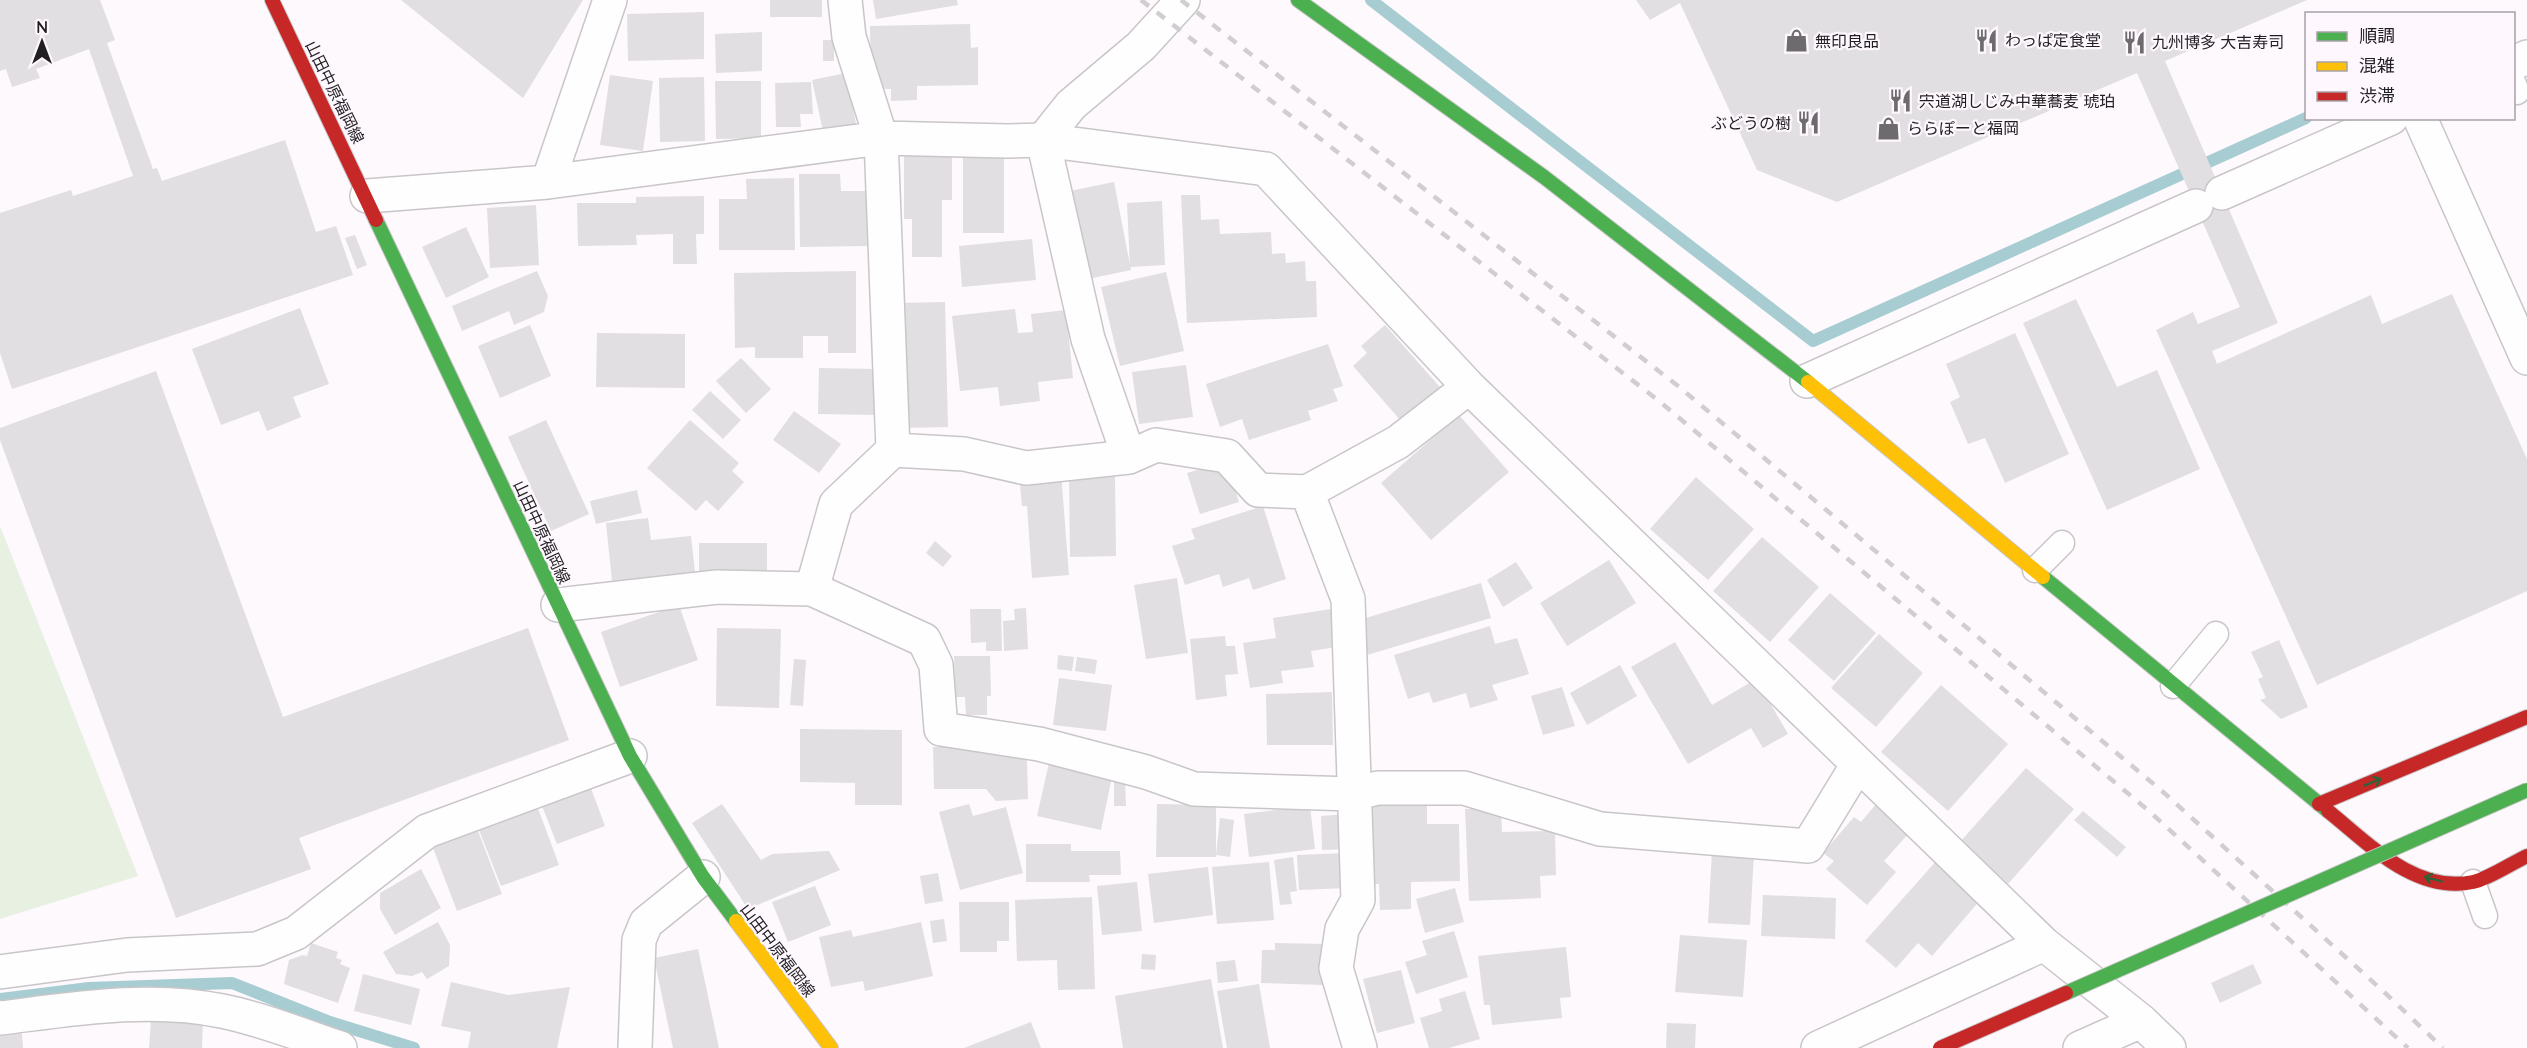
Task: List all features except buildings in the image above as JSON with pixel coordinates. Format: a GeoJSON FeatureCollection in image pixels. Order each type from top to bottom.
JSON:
{"type":"FeatureCollection","features":[{"type":"Feature","properties":{"kind":"street","name":"山田中原福岡線"},"geometry":{"type":"LineString","coordinates":[[272,0],[367,196],[630,756],[703,878],[831,1048]]}},
{"type":"Feature","properties":{"kind":"street"},"geometry":{"type":"LineString","coordinates":[[548,182],[610,0]]}},
{"type":"Feature","properties":{"kind":"street"},"geometry":{"type":"LineString","coordinates":[[845,0],[849,37],[881,138],[893,450]]}},
{"type":"Feature","properties":{"kind":"street"},"geometry":{"type":"LineString","coordinates":[[1042,140],[1071,105],[1141,46],[1183,0]]}},
{"type":"Feature","properties":{"kind":"street"},"geometry":{"type":"LineString","coordinates":[[1298,0],[1544,177],[1807,381],[2173,686],[2395,865],[2436,882],[2473,882],[2527,856]]}},
{"type":"Feature","properties":{"kind":"street"},"geometry":{"type":"LineString","coordinates":[[2515,80],[2527,57]]}},
{"type":"Feature","properties":{"kind":"street"},"geometry":{"type":"LineString","coordinates":[[1807,381],[2387,120]]}},
{"type":"Feature","properties":{"kind":"street"},"geometry":{"type":"LineString","coordinates":[[2421,120],[2527,358]]}},
{"type":"Feature","properties":{"kind":"street"},"geometry":{"type":"LineString","coordinates":[[367,196],[548,182],[881,138],[1042,140],[1266,169],[1469,387],[2044,944],[2141,1021],[2169,1048]]}},
{"type":"Feature","properties":{"kind":"street"},"geometry":{"type":"LineString","coordinates":[[1042,140],[1088,339],[1129,457]]}},
{"type":"Feature","properties":{"kind":"street"},"geometry":{"type":"LineString","coordinates":[[812,589],[836,504],[893,450],[964,454],[1026,468],[1129,457],[1156,445],[1227,456],[1258,490],[1307,492],[1398,442],[1469,387]]}},
{"type":"Feature","properties":{"kind":"street"},"geometry":{"type":"LineString","coordinates":[[1307,492],[1348,599],[1358,900],[1342,929],[1336,968],[1360,1048]]}},
{"type":"Feature","properties":{"kind":"street"},"geometry":{"type":"LineString","coordinates":[[558,605],[717,587],[812,589],[924,640],[936,665],[940,729],[1039,744],[1146,772],[1194,789],[1353,794],[1378,788],[1464,788],[1600,829],[1808,846],[1858,764]]}},
{"type":"Feature","properties":{"kind":"street"},"geometry":{"type":"LineString","coordinates":[[2319,804],[2527,717]]}},
{"type":"Feature","properties":{"kind":"street"},"geometry":{"type":"LineString","coordinates":[[0,972],[128,955],[257,949],[296,933],[428,831],[630,756]]}},
{"type":"Feature","properties":{"kind":"street"},"geometry":{"type":"LineString","coordinates":[[1940,1048],[2527,790]]}},
{"type":"Feature","properties":{"kind":"street"},"geometry":{"type":"LineString","coordinates":[[635,1048],[639,940],[646,923],[703,878]]}},
{"type":"Feature","properties":{"kind":"street"},"geometry":{"type":"LineString","coordinates":[[1818,1048],[2044,944]]}},
{"type":"Feature","properties":{"kind":"street"},"geometry":{"type":"LineString","coordinates":[[0,1018],[122,1004],[173,1005],[222,1011],[340,1048]]}},
{"type":"Feature","properties":{"kind":"street"},"geometry":{"type":"LineString","coordinates":[[2080,1048],[2141,1021]]}},
{"type":"Feature","properties":{"kind":"lane"},"geometry":{"type":"LineString","coordinates":[[2035,570],[2062,543]]}},
{"type":"Feature","properties":{"kind":"lane"},"geometry":{"type":"LineString","coordinates":[[2173,686],[2216,634]]}},
{"type":"Feature","properties":{"kind":"lane"},"geometry":{"type":"LineString","coordinates":[[2473,882],[2485,916]]}},
{"type":"Feature","properties":{"kind":"shaded area"},"geometry":{"type":"Polygon","coordinates":[[[0,526],[138,876],[0,919],[0,526]]]}},
{"type":"Feature","properties":{"kind":"waterway"},"geometry":{"type":"LineString","coordinates":[[1371,0],[1813,341],[2305,118]]}},
{"type":"Feature","properties":{"kind":"waterway"},"geometry":{"type":"LineString","coordinates":[[0,999],[89,988],[232,983],[330,1022],[414,1048]]}},
{"type":"Feature","properties":{"kind":"railway"},"geometry":{"type":"LineString","coordinates":[[1141,0],[1659,401],[2149,811],[2408,1048]]}},
{"type":"Feature","properties":{"kind":"railway"},"geometry":{"type":"LineString","coordinates":[[1181,0],[1678,386],[2162,791],[2443,1048]]}},
{"type":"Feature","properties":{"kind":"traffic: fast"},"geometry":{"type":"LineString","coordinates":[[1298,0],[1544,177],[1808,382]]}},
{"type":"Feature","properties":{"kind":"traffic: fast"},"geometry":{"type":"LineString","coordinates":[[376,220],[630,756],[703,877],[736,921]]}},
{"type":"Feature","properties":{"kind":"traffic: fast"},"geometry":{"type":"LineString","coordinates":[[2043,577],[2328,811]]}},
{"type":"Feature","properties":{"kind":"traffic: fast"},"geometry":{"type":"LineString","coordinates":[[2066,993],[2527,790]]}},
{"type":"Feature","properties":{"kind":"traffic: slow"},"geometry":{"type":"LineString","coordinates":[[1808,382],[2043,577]]}},
{"type":"Feature","properties":{"kind":"traffic: slow"},"geometry":{"type":"LineString","coordinates":[[736,921],[831,1048]]}},
{"type":"Feature","properties":{"kind":"traffic: jam"},"geometry":{"type":"LineString","coordinates":[[272,0],[376,220]]}},
{"type":"Feature","properties":{"kind":"traffic: jam"},"geometry":{"type":"LineString","coordinates":[[2319,804],[2527,717]]}},
{"type":"Feature","properties":{"kind":"traffic: jam"},"geometry":{"type":"LineString","coordinates":[[2328,811],[2394,863],[2432,880],[2452,884],[2473,882],[2527,856]]}},
{"type":"Feature","properties":{"kind":"traffic: jam"},"geometry":{"type":"LineString","coordinates":[[1940,1048],[2066,993]]}},
{"type":"Feature","properties":{"kind":"place","name":"わっぱ定食堂"},"geometry":{"type":"Point","coordinates":[1987,40]}},
{"type":"Feature","properties":{"kind":"place","name":"無印良品"},"geometry":{"type":"Point","coordinates":[1797,41]}},
{"type":"Feature","properties":{"kind":"place","name":"九州博多 大吉寿司"},"geometry":{"type":"Point","coordinates":[2134,42]}},
{"type":"Feature","properties":{"kind":"place","name":"宍道湖しじみ中華蕎麦 琥珀"},"geometry":{"type":"Point","coordinates":[1901,101]}},
{"type":"Feature","properties":{"kind":"place","name":"ぶどうの樹"},"geometry":{"type":"Point","coordinates":[1809,123]}},
{"type":"Feature","properties":{"kind":"place","name":"ららぽーと福岡"},"geometry":{"type":"Point","coordinates":[1889,128]}}]}
